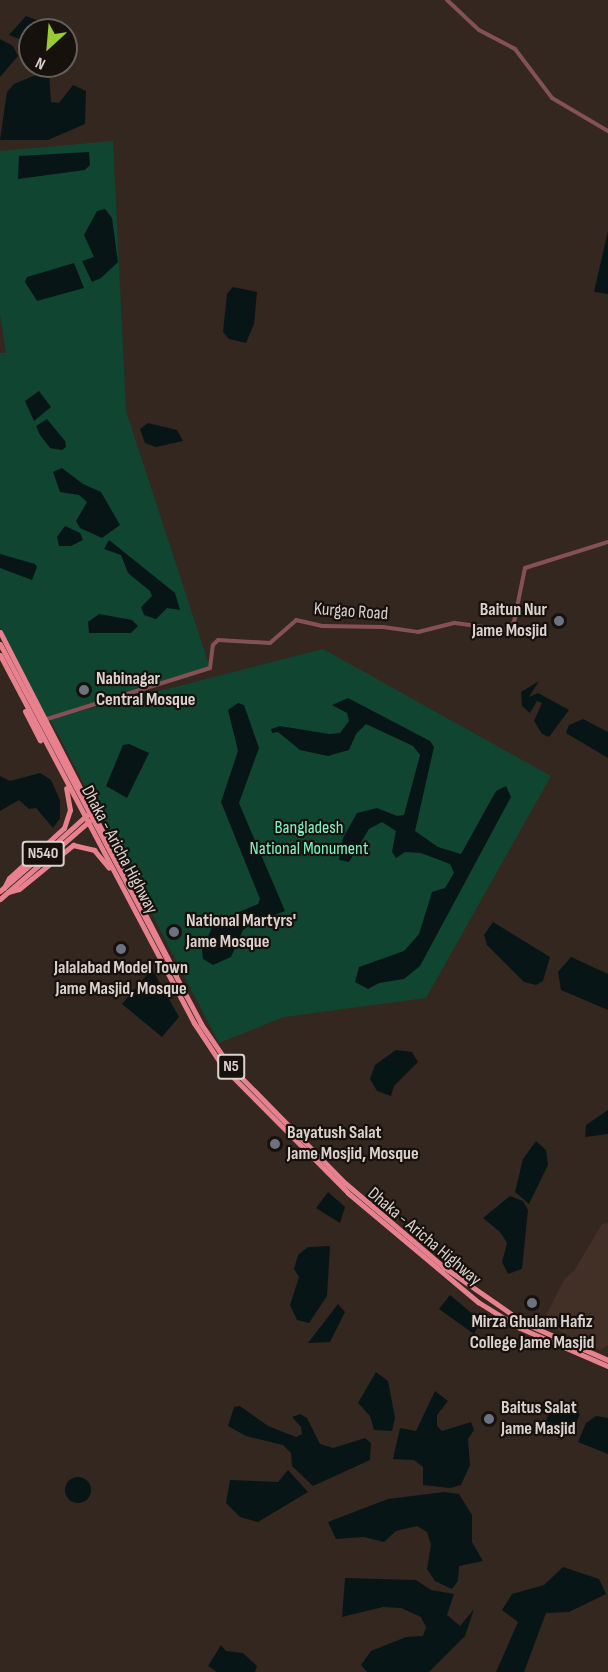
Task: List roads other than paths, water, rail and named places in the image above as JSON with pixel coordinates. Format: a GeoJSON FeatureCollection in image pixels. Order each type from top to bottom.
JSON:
{"type":"FeatureCollection","features":[{"type":"Feature","properties":{"kind":"highway"},"geometry":{"type":"LineString","coordinates":[[0,632],[43,720],[172,960],[176,978]]}},
{"type":"Feature","properties":{"kind":"highway","name":"N5"},"geometry":{"type":"LineString","coordinates":[[0,644],[87,819],[176,978],[229,1065],[371,1207],[499,1309],[608,1360]]}},
{"type":"Feature","properties":{"kind":"highway","name":"Dhaka - Aricha Highway"},"geometry":{"type":"LineString","coordinates":[[0,655],[210,1050],[300,1148],[396,1235],[492,1313],[608,1366]]}},
{"type":"Feature","properties":{"kind":"highway"},"geometry":{"type":"LineString","coordinates":[[0,662],[53,758]]}},
{"type":"Feature","properties":{"kind":"highway"},"geometry":{"type":"LineString","coordinates":[[65,781],[70,810],[64,828],[9,878],[4,890],[19,889],[73,845],[98,853],[123,888]]}},
{"type":"Feature","properties":{"kind":"highway","name":"N540"},"geometry":{"type":"LineString","coordinates":[[0,899],[4,890],[87,819]]}},
{"type":"Feature","properties":{"kind":"street"},"geometry":{"type":"LineString","coordinates":[[447,0],[480,30],[515,49],[552,98],[608,131]]}},
{"type":"Feature","properties":{"kind":"street","name":"Kurgao Road"},"geometry":{"type":"LineString","coordinates":[[43,720],[210,668],[213,645],[218,640],[270,643],[296,620],[322,626],[383,627],[418,632],[455,623],[507,630],[514,622],[525,568],[608,542]]}},
{"type":"Feature","properties":{"kind":"place","name":"Baitun Nur Jame Mosjid"},"geometry":{"type":"Point","coordinates":[559,621]}},
{"type":"Feature","properties":{"kind":"place","name":"Nabinagar Central Mosque"},"geometry":{"type":"Point","coordinates":[84,690]}},
{"type":"Feature","properties":{"kind":"place","name":"National Martyrs' Jame Mosque"},"geometry":{"type":"Point","coordinates":[174,932]}},
{"type":"Feature","properties":{"kind":"place","name":"Jalalabad Model Town Jame Masjid, Mosque"},"geometry":{"type":"Point","coordinates":[121,949]}},
{"type":"Feature","properties":{"kind":"place","name":"Bayatush Salat Jame Mosjid, Mosque"},"geometry":{"type":"Point","coordinates":[275,1144]}},
{"type":"Feature","properties":{"kind":"place","name":"Mirza Ghulam Hafiz College Jame Masjid"},"geometry":{"type":"Point","coordinates":[532,1303]}},
{"type":"Feature","properties":{"kind":"place","name":"Baitus Salat Jame Masjid"},"geometry":{"type":"Point","coordinates":[489,1419]}},
{"type":"Feature","properties":{"kind":"park label","name":"Bangladesh National Monument"},"geometry":{"type":"Point","coordinates":[309,839]}}]}
